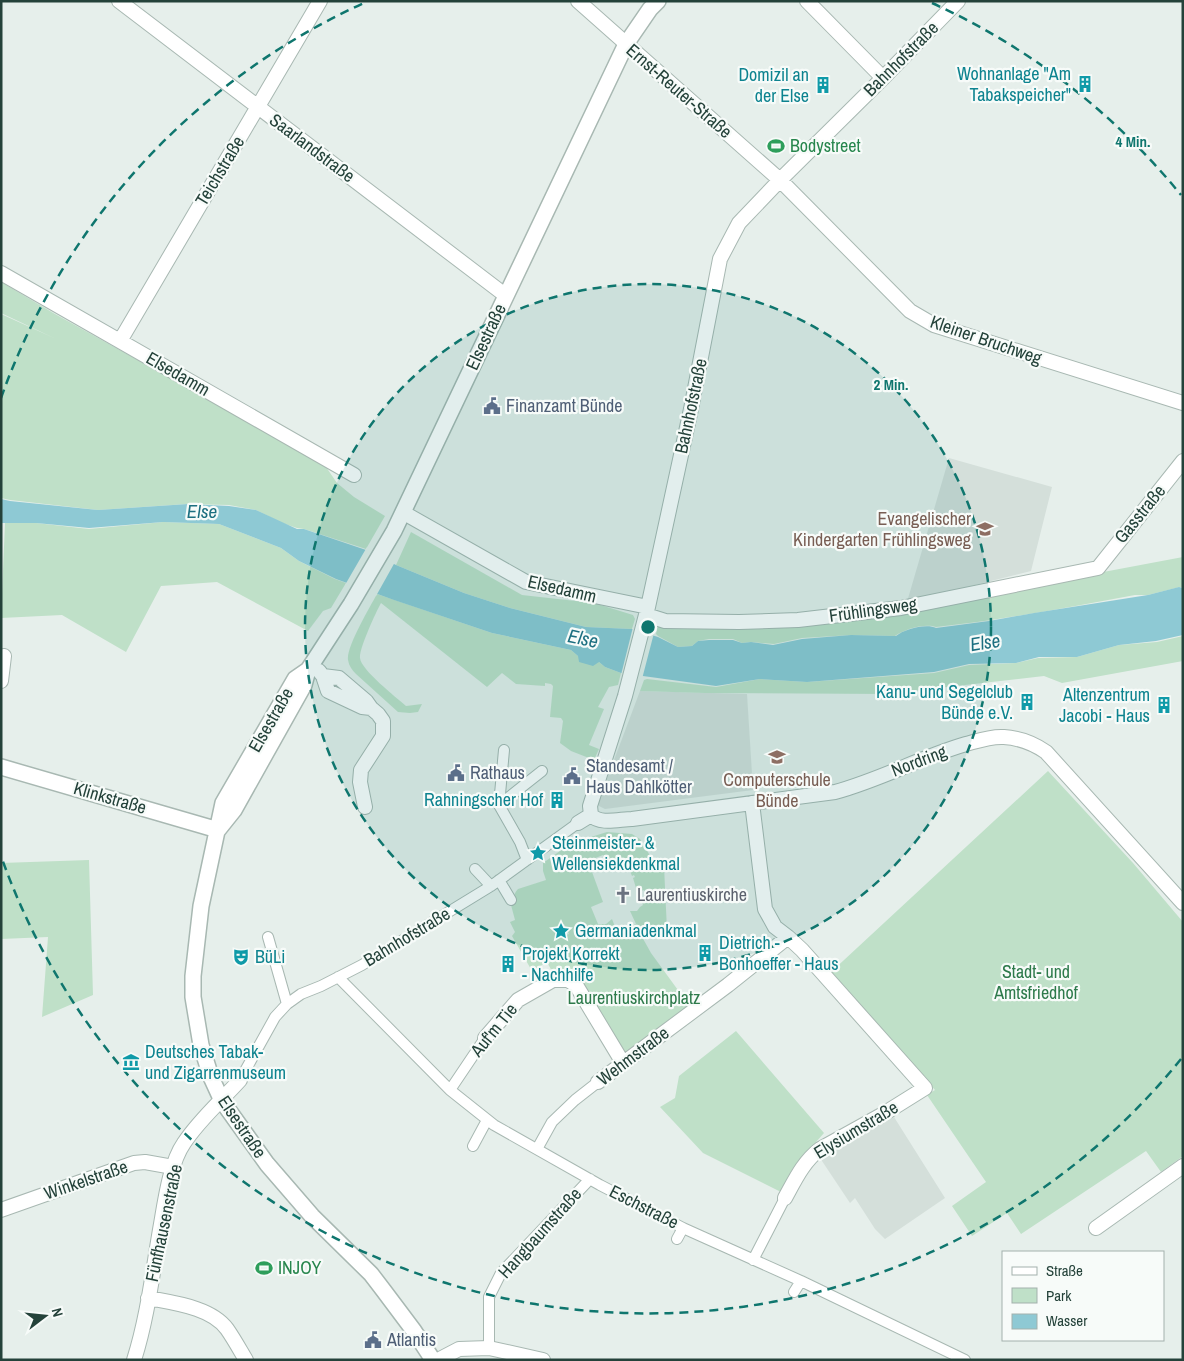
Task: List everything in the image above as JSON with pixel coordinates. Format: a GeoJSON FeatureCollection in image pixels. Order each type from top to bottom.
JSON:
{"type":"FeatureCollection","features":[{"type":"Feature","properties":{"kind":"street","name":"Saarlandstraße"},"geometry":{"type":"LineString","coordinates":[[119,1],[505,295]]}},
{"type":"Feature","properties":{"kind":"street","name":"Teichstraße"},"geometry":{"type":"LineString","coordinates":[[120,341],[320,1]]}},
{"type":"Feature","properties":{"kind":"street","name":"Ernst-Reuter-Straße"},"geometry":{"type":"LineString","coordinates":[[578,1],[780,180]]}},
{"type":"Feature","properties":{"kind":"street","name":"Elsestraße"},"geometry":{"type":"LineString","coordinates":[[433,1360],[384,1291],[273,1172],[222,1101],[211,1077],[201,1046],[193,997],[193,976],[201,906],[218,830],[237,804],[304,686],[310,667],[351,604],[404,513],[505,295],[626,44],[650,9],[658,1]]}},
{"type":"Feature","properties":{"kind":"street"},"geometry":{"type":"LineString","coordinates":[[806,1],[883,78]]}},
{"type":"Feature","properties":{"kind":"street","name":"Bahnhofstraße"},"geometry":{"type":"LineString","coordinates":[[287,1004],[302,994],[338,978],[370,960],[495,883],[591,815],[590,806],[629,679],[646,616],[691,409],[720,259],[739,223],[958,1]]}},
{"type":"Feature","properties":{"kind":"street","name":"Kleiner Bruchweg"},"geometry":{"type":"LineString","coordinates":[[780,180],[910,311],[934,326],[1183,403]]}},
{"type":"Feature","properties":{"kind":"street","name":"Elsedamm"},"geometry":{"type":"LineString","coordinates":[[1,273],[354,475]]}},
{"type":"Feature","properties":{"kind":"street","name":"Gasstraße"},"geometry":{"type":"LineString","coordinates":[[1098,568],[1183,461]]}},
{"type":"Feature","properties":{"kind":"street","name":"Elsedamm"},"geometry":{"type":"LineString","coordinates":[[404,513],[526,582],[646,616]]}},
{"type":"Feature","properties":{"kind":"street","name":"Frühlingsweg"},"geometry":{"type":"LineString","coordinates":[[646,616],[665,621],[739,622],[798,620],[901,608],[1098,568]]}},
{"type":"Feature","properties":{"kind":"street"},"geometry":{"type":"LineString","coordinates":[[1,681],[4,656]]}},
{"type":"Feature","properties":{"kind":"street"},"geometry":{"type":"LineString","coordinates":[[310,667],[323,676],[328,691],[362,707],[371,708],[383,721],[383,736],[361,770],[360,782],[365,807]]}},
{"type":"Feature","properties":{"kind":"street","name":"Nordring"},"geometry":{"type":"LineString","coordinates":[[591,815],[599,821],[632,818],[835,792],[979,740],[1002,737],[1020,739],[1036,744],[1046,752],[1183,903]]}},
{"type":"Feature","properties":{"kind":"street"},"geometry":{"type":"LineString","coordinates":[[504,750],[499,805],[520,842],[527,860]]}},
{"type":"Feature","properties":{"kind":"street","name":"Klinkstraße"},"geometry":{"type":"LineString","coordinates":[[1,767],[218,830]]}},
{"type":"Feature","properties":{"kind":"street"},"geometry":{"type":"LineString","coordinates":[[499,805],[542,770]]}},
{"type":"Feature","properties":{"kind":"street"},"geometry":{"type":"LineString","coordinates":[[752,803],[765,909],[775,927],[788,937]]}},
{"type":"Feature","properties":{"kind":"street"},"geometry":{"type":"LineString","coordinates":[[475,869],[495,883],[511,900]]}},
{"type":"Feature","properties":{"kind":"street"},"geometry":{"type":"LineString","coordinates":[[240,1080],[275,1017],[287,1004],[268,937]]}},
{"type":"Feature","properties":{"kind":"street","name":"Wehmstraße"},"geometry":{"type":"LineString","coordinates":[[537,1149],[552,1122],[598,1082],[728,985],[788,937]]}},
{"type":"Feature","properties":{"kind":"street","name":"Elysiumstraße"},"geometry":{"type":"LineString","coordinates":[[753,1260],[785,1198],[812,1155],[926,1088],[788,937]]}},
{"type":"Feature","properties":{"kind":"street","name":"Eschstraße"},"geometry":{"type":"LineString","coordinates":[[338,978],[450,1090],[494,1125],[683,1228],[801,1281],[965,1360]]}},
{"type":"Feature","properties":{"kind":"street","name":"Auf'm Tie"},"geometry":{"type":"LineString","coordinates":[[450,1090],[485,1038],[518,1000],[553,980],[568,980],[576,985],[623,1063]]}},
{"type":"Feature","properties":{"kind":"street"},"geometry":{"type":"LineString","coordinates":[[424,1081],[433,1073]]}},
{"type":"Feature","properties":{"kind":"street","name":"Fünfhausenstraße"},"geometry":{"type":"LineString","coordinates":[[134,1360],[141,1336],[164,1202],[173,1167],[183,1144],[203,1119],[240,1080]]}},
{"type":"Feature","properties":{"kind":"street"},"geometry":{"type":"LineString","coordinates":[[473,1146],[487,1120]]}},
{"type":"Feature","properties":{"kind":"street","name":"Winkelstraße"},"geometry":{"type":"LineString","coordinates":[[1,1210],[134,1163],[145,1162],[173,1167]]}},
{"type":"Feature","properties":{"kind":"street"},"geometry":{"type":"LineString","coordinates":[[1096,1228],[1183,1166]]}},
{"type":"Feature","properties":{"kind":"street","name":"Hangbaumstraße"},"geometry":{"type":"LineString","coordinates":[[490,1354],[489,1298],[501,1273],[590,1179]]}},
{"type":"Feature","properties":{"kind":"street"},"geometry":{"type":"LineString","coordinates":[[677,1239],[683,1228]]}},
{"type":"Feature","properties":{"kind":"street"},"geometry":{"type":"LineString","coordinates":[[794,1292],[801,1281]]}},
{"type":"Feature","properties":{"kind":"street"},"geometry":{"type":"LineString","coordinates":[[148,1298],[190,1306],[208,1313],[226,1327],[246,1360]]}},
{"type":"Feature","properties":{"kind":"street"},"geometry":{"type":"LineString","coordinates":[[935,1358],[942,1348]]}},
{"type":"Feature","properties":{"kind":"street"},"geometry":{"type":"LineString","coordinates":[[438,1360],[459,1349],[543,1360]]}},
{"type":"Feature","properties":{"kind":"shaded area","name":"Evangelischer Kindergarten Frühlingsweg"},"geometry":{"type":"Polygon","coordinates":[[[949,458],[1052,487],[1031,571],[907,602],[949,458]]]}},
{"type":"Feature","properties":{"kind":"shaded area"},"geometry":{"type":"Polygon","coordinates":[[[640,691],[747,694],[753,790],[605,809],[599,806],[599,800],[640,691]]]}},
{"type":"Feature","properties":{"kind":"shaded area"},"geometry":{"type":"Polygon","coordinates":[[[894,1117],[945,1198],[885,1239],[875,1229],[855,1198],[850,1203],[820,1158],[894,1117]]]}},
{"type":"Feature","properties":{"kind":"green space"},"geometry":{"type":"Polygon","coordinates":[[[1,282],[324,464],[337,483],[354,497],[385,516],[366,549],[282,523],[256,510],[229,505],[187,504],[98,510],[1,498],[1,314],[54,338],[1,313],[1,282]]]}},
{"type":"Feature","properties":{"kind":"green space"},"geometry":{"type":"Polygon","coordinates":[[[163,522],[219,524],[281,548],[299,561],[346,583],[331,608],[323,611],[308,631],[217,582],[161,586],[126,652],[62,615],[1,618],[5,523],[36,523],[89,529],[163,522]]]}},
{"type":"Feature","properties":{"kind":"green space"},"geometry":{"type":"Polygon","coordinates":[[[411,532],[522,595],[594,603],[633,615],[635,619],[632,629],[586,627],[510,608],[464,593],[396,565],[411,532]]]}},
{"type":"Feature","properties":{"kind":"green space"},"geometry":{"type":"Polygon","coordinates":[[[1183,557],[1183,588],[986,621],[936,627],[915,627],[895,636],[852,635],[802,638],[774,644],[742,643],[733,639],[709,639],[698,641],[692,646],[678,647],[656,634],[658,625],[767,627],[1098,573],[1183,557]]]}},
{"type":"Feature","properties":{"kind":"green space"},"geometry":{"type":"Polygon","coordinates":[[[377,594],[492,633],[571,650],[578,656],[599,662],[605,667],[621,673],[618,685],[609,687],[598,707],[604,709],[589,745],[599,749],[594,760],[571,751],[560,743],[563,721],[561,718],[550,717],[553,686],[551,684],[545,683],[545,686],[516,684],[502,673],[487,687],[381,603],[365,639],[360,658],[372,676],[406,706],[422,704],[418,712],[398,712],[355,672],[348,660],[348,654],[354,637],[377,594]]]}},
{"type":"Feature","properties":{"kind":"green space"},"geometry":{"type":"Polygon","coordinates":[[[1183,636],[1183,661],[1062,683],[1044,676],[886,694],[640,691],[644,680],[647,679],[716,687],[760,679],[807,682],[934,673],[969,665],[1016,663],[1038,658],[1077,657],[1119,645],[1157,642],[1183,636]]]}},
{"type":"Feature","properties":{"kind":"green space","name":"Stadt- und Amtsfriedhof"},"geometry":{"type":"Polygon","coordinates":[[[1048,771],[1133,863],[1183,922],[1183,1156],[1161,1172],[1146,1151],[1021,1234],[1007,1213],[972,1236],[952,1206],[986,1182],[927,1095],[935,1090],[830,973],[1048,771]]]}},
{"type":"Feature","properties":{"kind":"green space","name":"Laurentiuskirchplatz"},"geometry":{"type":"Polygon","coordinates":[[[607,832],[632,834],[640,839],[658,869],[664,866],[667,930],[641,935],[651,953],[691,1008],[628,1056],[619,1053],[569,969],[554,975],[547,962],[532,971],[512,936],[515,932],[510,922],[515,920],[511,905],[515,904],[514,896],[516,891],[546,880],[543,863],[578,841],[607,832]],[[603,855],[588,861],[603,902],[591,907],[598,924],[606,924],[612,919],[617,932],[636,924],[630,911],[637,911],[643,905],[641,900],[647,897],[644,890],[638,892],[637,890],[640,888],[636,888],[633,878],[635,877],[634,875],[632,876],[627,864],[628,861],[626,860],[625,863],[610,869],[603,855]],[[564,924],[554,928],[559,938],[569,934],[564,924]]]}},
{"type":"Feature","properties":{"kind":"green space"},"geometry":{"type":"Polygon","coordinates":[[[89,860],[93,995],[42,1017],[48,937],[1,939],[1,863],[89,860]]]}},
{"type":"Feature","properties":{"kind":"green space"},"geometry":{"type":"Polygon","coordinates":[[[736,1031],[824,1133],[793,1168],[781,1192],[703,1153],[660,1107],[675,1098],[679,1076],[736,1031]]]}},
{"type":"Feature","properties":{"kind":"water","name":"Else"},"geometry":{"type":"Polygon","coordinates":[[[1,499],[98,510],[188,504],[229,506],[256,510],[297,529],[304,529],[366,550],[396,565],[464,593],[510,608],[586,627],[632,629],[658,637],[678,647],[692,646],[698,641],[709,640],[733,640],[742,643],[751,642],[773,645],[802,639],[851,635],[896,636],[916,627],[927,626],[936,628],[989,621],[1148,595],[1179,587],[1183,588],[1183,635],[1156,641],[1119,645],[1077,657],[1039,657],[1016,663],[969,664],[934,672],[807,682],[760,679],[716,686],[621,673],[605,667],[599,662],[593,666],[579,662],[578,656],[571,650],[492,633],[336,579],[299,561],[281,548],[219,524],[163,522],[89,528],[36,523],[1,523],[1,499]]]}},
{"type":"Feature","properties":{"kind":"pier"},"geometry":{"type":"Polygon","coordinates":[[[367,547],[395,562],[376,596],[345,585],[367,547]]]}},
{"type":"Feature","properties":{"kind":"pier"},"geometry":{"type":"Polygon","coordinates":[[[633,627],[654,633],[642,679],[621,675],[633,627]]]}},
{"type":"Feature","properties":{"kind":"place","name":"Wohnanlage \"Am Tabakspeicher\""},"geometry":{"type":"Point","coordinates":[1085,84]}},
{"type":"Feature","properties":{"kind":"place","name":"Domizil an der Else"},"geometry":{"type":"Point","coordinates":[823,85]}},
{"type":"Feature","properties":{"kind":"place","name":"Bodystreet"},"geometry":{"type":"Point","coordinates":[776,146]}},
{"type":"Feature","properties":{"kind":"place","name":"Finanzamt Bünde"},"geometry":{"type":"Point","coordinates":[492,406]}},
{"type":"Feature","properties":{"kind":"place","name":"Evangelischer Kindergarten Frühlingsweg"},"geometry":{"type":"Point","coordinates":[985,529]}},
{"type":"Feature","properties":{"kind":"place","name":"Kanu- und Segelclub Bünde e.V."},"geometry":{"type":"Point","coordinates":[1027,702]}},
{"type":"Feature","properties":{"kind":"place","name":"Altenzentrum Jacobi - Haus"},"geometry":{"type":"Point","coordinates":[1164,705]}},
{"type":"Feature","properties":{"kind":"place","name":"Computerschule Bünde"},"geometry":{"type":"Point","coordinates":[777,757]}},
{"type":"Feature","properties":{"kind":"place","name":"Rathaus"},"geometry":{"type":"Point","coordinates":[456,773]}},
{"type":"Feature","properties":{"kind":"place","name":"Standesamt / Haus Dahlkötter"},"geometry":{"type":"Point","coordinates":[572,776]}},
{"type":"Feature","properties":{"kind":"place","name":"Rahningscher Hof"},"geometry":{"type":"Point","coordinates":[557,800]}},
{"type":"Feature","properties":{"kind":"place","name":"Steinmeister- & Wellensiekdenkmal"},"geometry":{"type":"Point","coordinates":[538,853]}},
{"type":"Feature","properties":{"kind":"place","name":"Laurentiuskirche"},"geometry":{"type":"Point","coordinates":[623,895]}},
{"type":"Feature","properties":{"kind":"place","name":"Germaniadenkmal"},"geometry":{"type":"Point","coordinates":[561,931]}},
{"type":"Feature","properties":{"kind":"place","name":"Dietrich - Bonhoeffer - Haus"},"geometry":{"type":"Point","coordinates":[705,953]}},
{"type":"Feature","properties":{"kind":"place","name":"BüLi"},"geometry":{"type":"Point","coordinates":[241,957]}},
{"type":"Feature","properties":{"kind":"place","name":"Projekt Korrekt - Nachhilfe"},"geometry":{"type":"Point","coordinates":[508,964]}},
{"type":"Feature","properties":{"kind":"place","name":"Deutsches Tabak- und Zigarrenmuseum"},"geometry":{"type":"Point","coordinates":[131,1062]}},
{"type":"Feature","properties":{"kind":"place","name":"INJOY"},"geometry":{"type":"Point","coordinates":[264,1268]}},
{"type":"Feature","properties":{"kind":"place","name":"Atlantis"},"geometry":{"type":"Point","coordinates":[373,1340]}}]}
